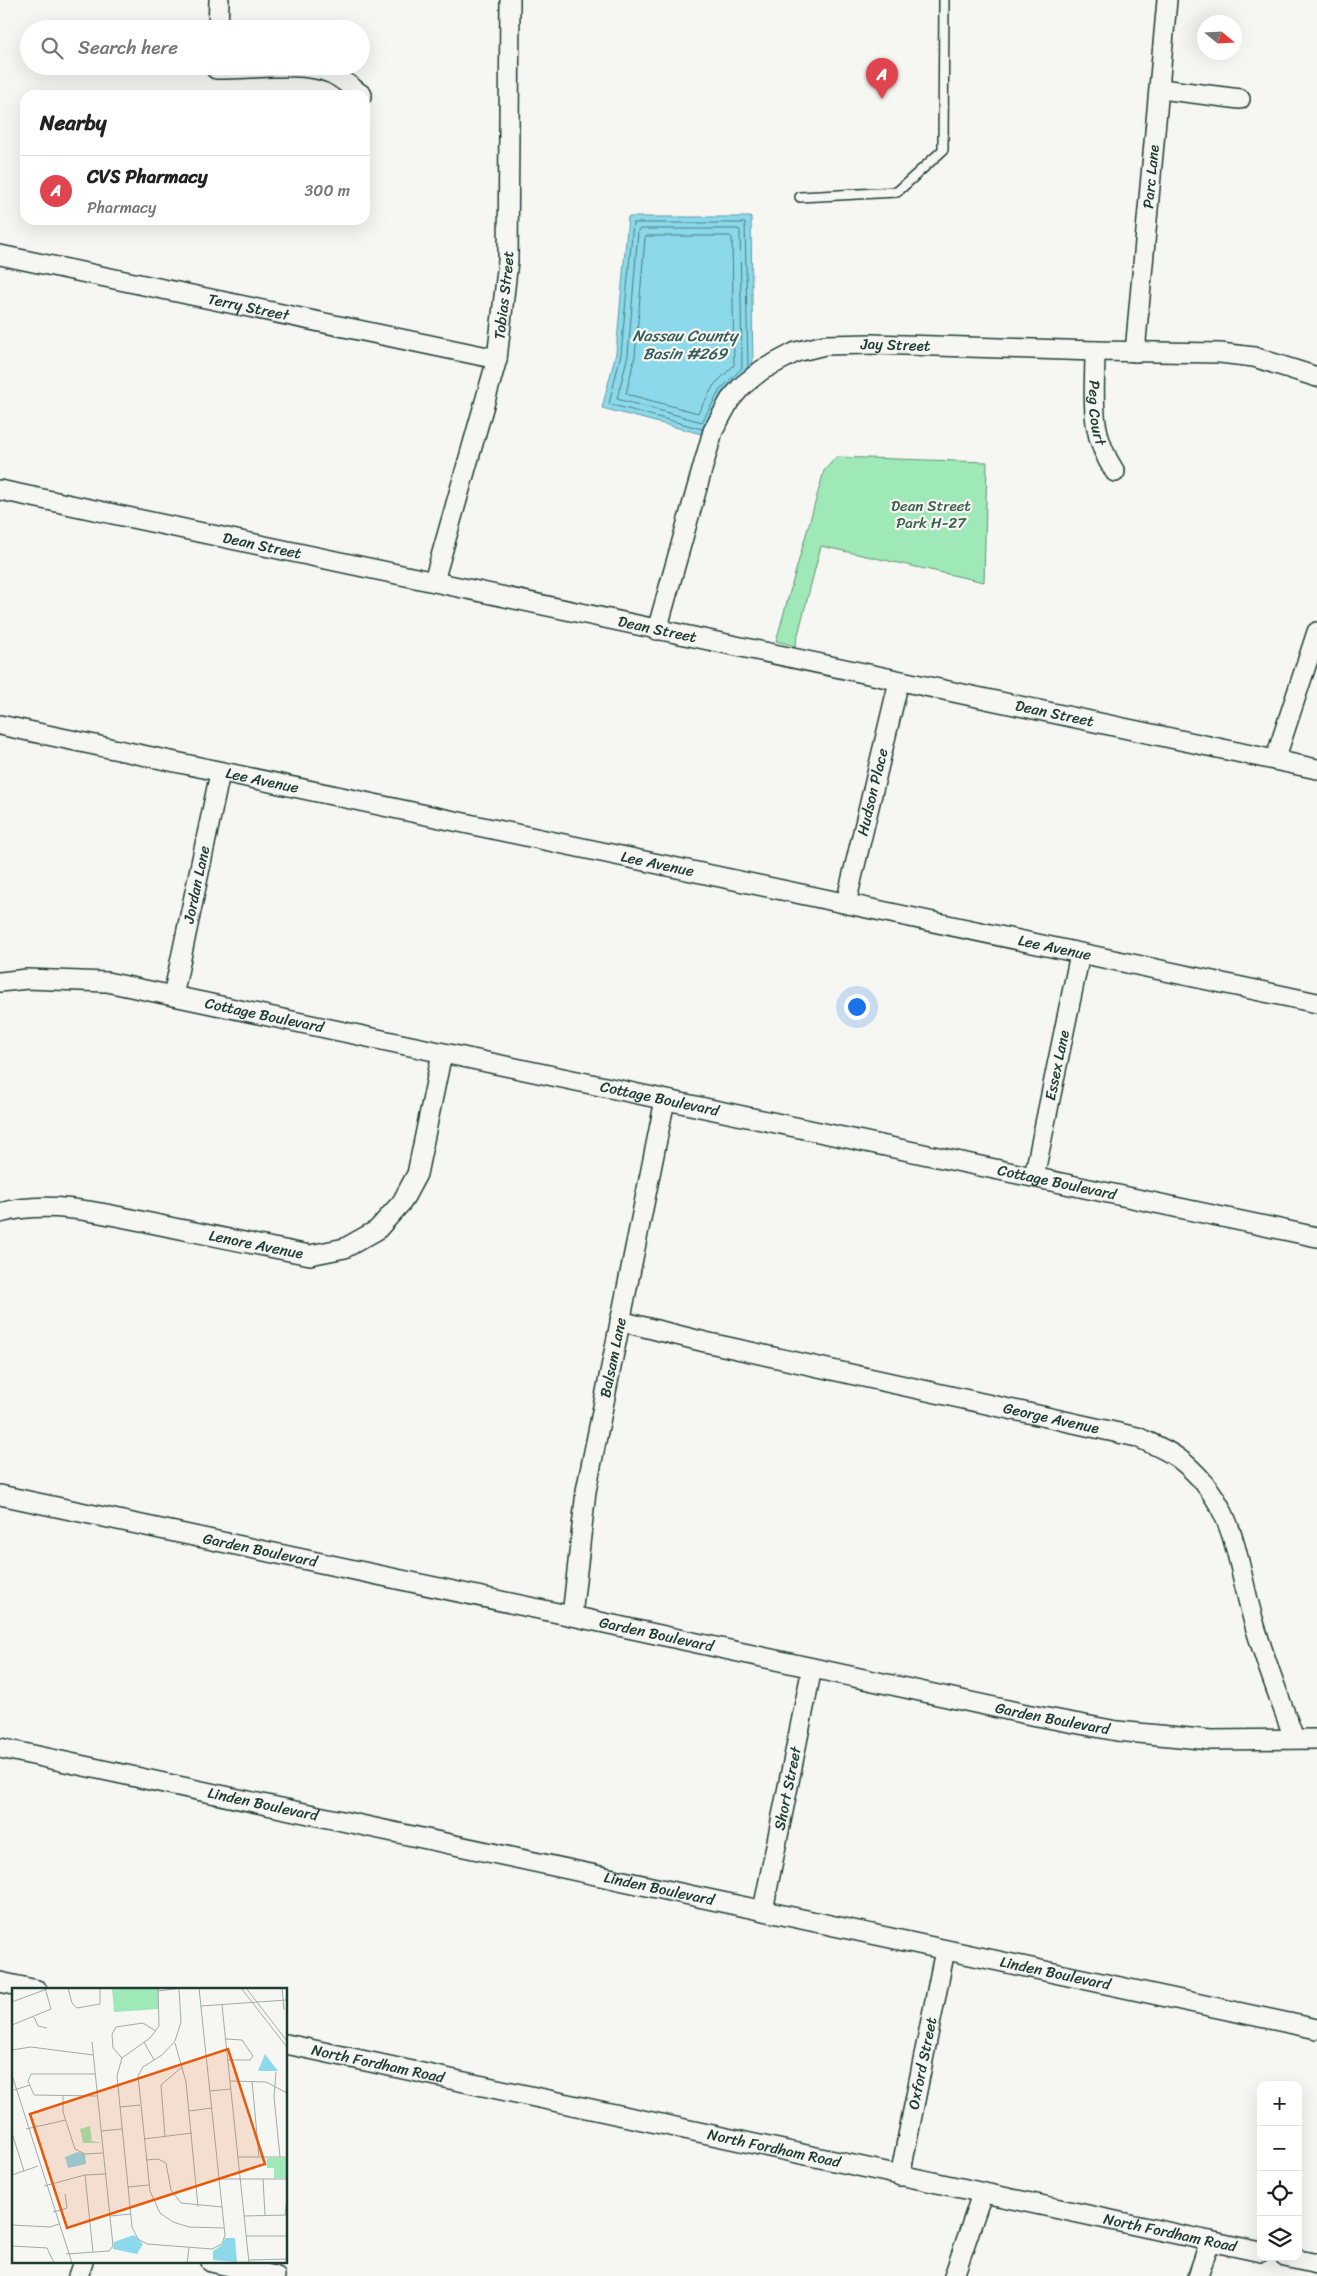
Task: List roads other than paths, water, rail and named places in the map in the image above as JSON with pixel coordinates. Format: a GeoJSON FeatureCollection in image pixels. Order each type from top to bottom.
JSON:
{"type":"FeatureCollection","features":[{"type":"Feature","properties":{"kind":"street"},"geometry":{"type":"LineString","coordinates":[[218,20],[219,0]]}},
{"type":"Feature","properties":{"kind":"street","name":"Tobias Street"},"geometry":{"type":"LineString","coordinates":[[434,581],[497,359],[508,261],[510,0]]}},
{"type":"Feature","properties":{"kind":"street","name":"Parc Lane"},"geometry":{"type":"LineString","coordinates":[[1135,352],[1161,89],[1167,0]]}},
{"type":"Feature","properties":{"kind":"street"},"geometry":{"type":"LineString","coordinates":[[333,75],[355,90]]}},
{"type":"Feature","properties":{"kind":"street"},"geometry":{"type":"LineString","coordinates":[[1161,89],[1240,99]]}},
{"type":"Feature","properties":{"kind":"street","name":"Terry Street"},"geometry":{"type":"LineString","coordinates":[[0,255],[497,359]]}},
{"type":"Feature","properties":{"kind":"street","name":"Jay Street"},"geometry":{"type":"LineString","coordinates":[[658,630],[713,431],[730,400],[742,386],[762,370],[796,352],[825,345],[872,344],[1095,352],[1220,353],[1254,357],[1317,377]]}},
{"type":"Feature","properties":{"kind":"street","name":"Peg Court"},"geometry":{"type":"LineString","coordinates":[[1095,352],[1095,426],[1107,460],[1115,472]]}},
{"type":"Feature","properties":{"kind":"street","name":"Dean Street"},"geometry":{"type":"LineString","coordinates":[[0,490],[1317,769]]}},
{"type":"Feature","properties":{"kind":"street"},"geometry":{"type":"LineString","coordinates":[[1274,760],[1317,632]]}},
{"type":"Feature","properties":{"kind":"street","name":"Hudson Place"},"geometry":{"type":"LineString","coordinates":[[846,903],[899,681]]}},
{"type":"Feature","properties":{"kind":"street","name":"Lee Avenue"},"geometry":{"type":"LineString","coordinates":[[0,725],[220,773],[1317,1003]]}},
{"type":"Feature","properties":{"kind":"street","name":"Jordan Lane"},"geometry":{"type":"LineString","coordinates":[[173,996],[220,773]]}},
{"type":"Feature","properties":{"kind":"street","name":"Essex Lane"},"geometry":{"type":"LineString","coordinates":[[1034,1177],[1080,954]]}},
{"type":"Feature","properties":{"kind":"street","name":"Cottage Boulevard"},"geometry":{"type":"LineString","coordinates":[[0,982],[27,979],[107,982],[1317,1238]]}},
{"type":"Feature","properties":{"kind":"street","name":"Lenore Avenue"},"geometry":{"type":"LineString","coordinates":[[0,1213],[9,1210],[54,1208],[101,1214],[310,1255],[345,1248],[377,1230],[402,1202],[417,1174],[442,1053]]}},
{"type":"Feature","properties":{"kind":"street","name":"Balsam Lane"},"geometry":{"type":"LineString","coordinates":[[572,1616],[586,1491],[665,1100]]}},
{"type":"Feature","properties":{"kind":"street","name":"George Avenue"},"geometry":{"type":"LineString","coordinates":[[620,1321],[705,1342],[1137,1437],[1177,1457],[1210,1491],[1230,1527],[1253,1619],[1294,1738]]}},
{"type":"Feature","properties":{"kind":"street","name":"Garden Boulevard"},"geometry":{"type":"LineString","coordinates":[[0,1496],[572,1616],[1026,1714],[1117,1731],[1211,1740],[1317,1739]]}},
{"type":"Feature","properties":{"kind":"street","name":"Short Street"},"geometry":{"type":"LineString","coordinates":[[763,1910],[812,1668]]}},
{"type":"Feature","properties":{"kind":"street","name":"Linden Boulevard"},"geometry":{"type":"LineString","coordinates":[[0,1748],[1317,2029]]}},
{"type":"Feature","properties":{"kind":"street","name":"Oxford Street"},"geometry":{"type":"LineString","coordinates":[[900,2176],[945,1950]]}},
{"type":"Feature","properties":{"kind":"street"},"geometry":{"type":"LineString","coordinates":[[0,1982],[28,1988]]}},
{"type":"Feature","properties":{"kind":"street","name":"North Fordham Road"},"geometry":{"type":"LineString","coordinates":[[288,2044],[1257,2251]]}},
{"type":"Feature","properties":{"kind":"street"},"geometry":{"type":"LineString","coordinates":[[954,2276],[982,2194]]}},
{"type":"Feature","properties":{"kind":"street"},"geometry":{"type":"LineString","coordinates":[[1198,2276],[1210,2241]]}},
{"type":"Feature","properties":{"kind":"street"},"geometry":{"type":"LineString","coordinates":[[1302,2261],[1317,2264]]}},
{"type":"Feature","properties":{"kind":"street"},"geometry":{"type":"LineString","coordinates":[[78,2276],[82,2264]]}},
{"type":"Feature","properties":{"kind":"street"},"geometry":{"type":"LineString","coordinates":[[220,2264],[275,2276]]}},
{"type":"Feature","properties":{"kind":"lane"},"geometry":{"type":"LineString","coordinates":[[800,197],[897,192],[943,150],[944,0]]}},
{"type":"Feature","properties":{"kind":"water","name":"Nassau County Basin #269"},"geometry":{"type":"Polygon","coordinates":[[[628,217],[751,217],[753,373],[709,436],[602,408],[616,353],[628,217]]]}},
{"type":"Feature","properties":{"kind":"place","name":"CVS Pharmacy"},"geometry":{"type":"Point","coordinates":[882,99]}},
{"type":"Feature","properties":{"kind":"park label","name":"Dean Street Park H-27"},"geometry":{"type":"Point","coordinates":[931,514]}}]}
